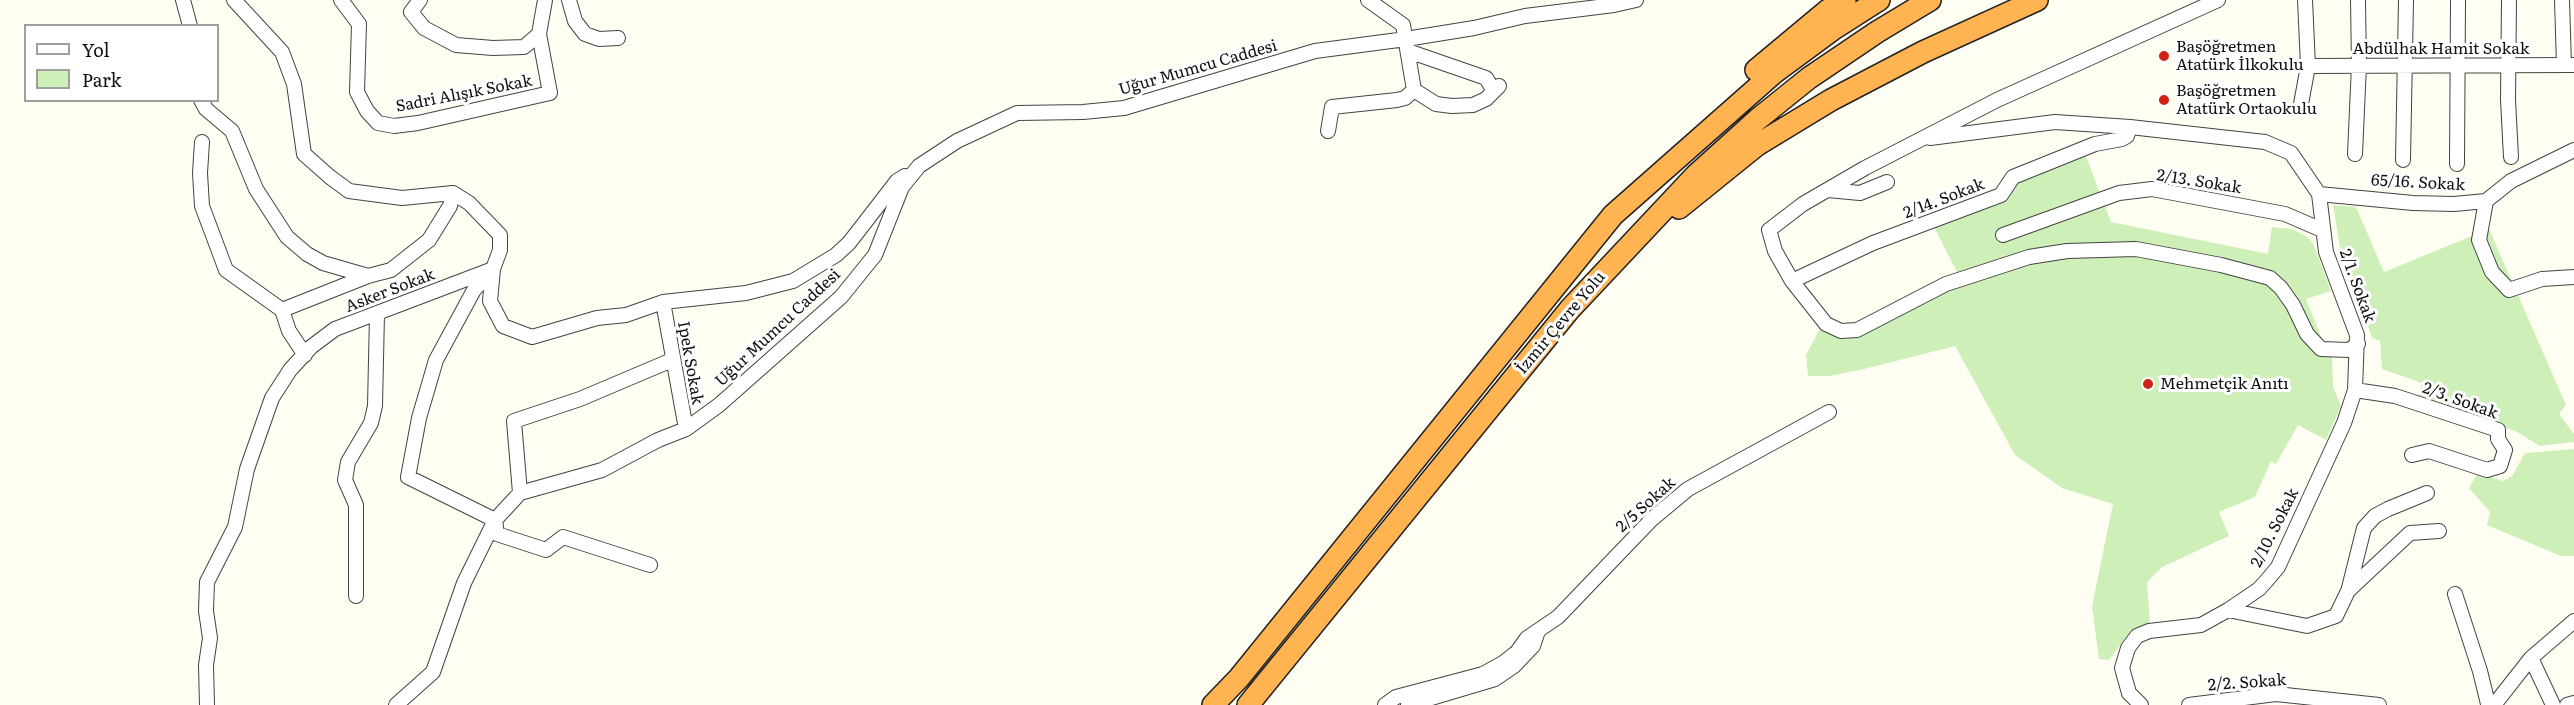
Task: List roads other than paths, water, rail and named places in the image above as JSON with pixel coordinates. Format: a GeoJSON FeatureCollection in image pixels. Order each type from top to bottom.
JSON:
{"type":"FeatureCollection","features":[{"type":"Feature","properties":{"kind":"highway"},"geometry":{"type":"LineString","coordinates":[[1613,215],[1717,104],[1767,60],[1845,0]]}},
{"type":"Feature","properties":{"kind":"highway","name":"İzmir Çevre Yolu"},"geometry":{"type":"LineString","coordinates":[[1213,705],[1239,678],[1613,215],[1775,72],[1879,0]]}},
{"type":"Feature","properties":{"kind":"highway","name":"İzmir Çevre Yolu"},"geometry":{"type":"LineString","coordinates":[[1248,705],[1570,309],[1696,175],[1758,118],[1809,78],[1877,32],[1930,0]]}},
{"type":"Feature","properties":{"kind":"highway"},"geometry":{"type":"LineString","coordinates":[[1630,245],[1756,145],[1831,100],[1923,52],[2037,0]]}},
{"type":"Feature","properties":{"kind":"street"},"geometry":{"type":"LineString","coordinates":[[183,0],[189,24]]}},
{"type":"Feature","properties":{"kind":"street"},"geometry":{"type":"LineString","coordinates":[[234,0],[282,52],[294,84],[304,154],[349,191],[402,198],[453,193],[469,203],[501,234],[500,250],[493,269],[489,301],[503,326],[532,337],[597,318],[626,315],[663,302],[746,293],[793,281],[836,255],[849,243],[897,181],[919,166]]}},
{"type":"Feature","properties":{"kind":"street","name":"Sadri Alışık Sokak"},"geometry":{"type":"LineString","coordinates":[[341,0],[359,24],[357,92],[367,111],[378,123],[394,126],[418,123],[550,93],[539,34]]}},
{"type":"Feature","properties":{"kind":"street"},"geometry":{"type":"LineString","coordinates":[[413,4],[424,28],[456,45],[493,48],[524,47],[539,34],[546,0]]}},
{"type":"Feature","properties":{"kind":"street"},"geometry":{"type":"LineString","coordinates":[[569,0],[575,21],[585,34],[598,39],[618,38]]}},
{"type":"Feature","properties":{"kind":"street"},"geometry":{"type":"LineString","coordinates":[[1368,0],[1403,25],[1414,90],[1436,104],[1452,106],[1473,105],[1486,99],[1497,88],[1486,78],[1407,45]]}},
{"type":"Feature","properties":{"kind":"street","name":"Uğur Mumcu Caddesi"},"geometry":{"type":"LineString","coordinates":[[520,493],[602,470],[658,440],[686,429],[719,405],[841,297],[875,255],[902,188],[919,166],[957,141],[1017,113],[1083,112],[1124,108],[1315,51],[1407,45],[1525,16],[1614,5],[1636,0]]}},
{"type":"Feature","properties":{"kind":"street"},"geometry":{"type":"LineString","coordinates":[[2218,0],[1997,100],[1803,204],[1769,230],[1775,251],[1792,281],[1826,324],[1841,331],[1857,330],[1946,284],[2029,257],[2067,251],[2136,249],[2221,265],[2270,278],[2281,288],[2293,305],[2307,334],[2321,349],[2349,350],[2358,344]]}},
{"type":"Feature","properties":{"kind":"street"},"geometry":{"type":"LineString","coordinates":[[2301,104],[2308,66],[2305,0]]}},
{"type":"Feature","properties":{"kind":"street"},"geometry":{"type":"LineString","coordinates":[[2355,154],[2359,65],[2358,0]]}},
{"type":"Feature","properties":{"kind":"street"},"geometry":{"type":"LineString","coordinates":[[2403,160],[2406,0]]}},
{"type":"Feature","properties":{"kind":"street"},"geometry":{"type":"LineString","coordinates":[[2457,164],[2458,0]]}},
{"type":"Feature","properties":{"kind":"street"},"geometry":{"type":"LineString","coordinates":[[2509,0],[2508,64],[2511,157]]}},
{"type":"Feature","properties":{"kind":"street"},"geometry":{"type":"LineString","coordinates":[[2562,0],[2569,65]]}},
{"type":"Feature","properties":{"kind":"street","name":"Abdülhak Hamit Sokak"},"geometry":{"type":"LineString","coordinates":[[2308,66],[2569,65]]}},
{"type":"Feature","properties":{"kind":"street"},"geometry":{"type":"LineString","coordinates":[[1328,131],[1332,107],[1397,100],[1405,98],[1414,90]]}},
{"type":"Feature","properties":{"kind":"street"},"geometry":{"type":"LineString","coordinates":[[202,102],[206,109],[232,131],[256,189],[287,237],[307,254],[323,263],[368,276]]}},
{"type":"Feature","properties":{"kind":"street"},"geometry":{"type":"LineString","coordinates":[[1920,140],[2041,123],[2130,127],[2265,142],[2291,153],[2319,194]]}},
{"type":"Feature","properties":{"kind":"street","name":"2/14. Sokak"},"geometry":{"type":"LineString","coordinates":[[1792,281],[1873,243],[2001,195],[2013,177],[2095,144],[2122,139],[2127,136],[2130,127]]}},
{"type":"Feature","properties":{"kind":"street"},"geometry":{"type":"LineString","coordinates":[[2570,151],[2574,136]]}},
{"type":"Feature","properties":{"kind":"street"},"geometry":{"type":"LineString","coordinates":[[202,142],[200,173],[202,206],[226,270],[282,309],[289,331],[305,355]]}},
{"type":"Feature","properties":{"kind":"street","name":"65/16. Sokak"},"geometry":{"type":"LineString","coordinates":[[2319,194],[2414,203],[2454,204],[2486,201],[2511,181],[2570,151]]}},
{"type":"Feature","properties":{"kind":"street"},"geometry":{"type":"LineString","coordinates":[[1828,190],[1860,194],[1887,182]]}},
{"type":"Feature","properties":{"kind":"street","name":"2/13. Sokak"},"geometry":{"type":"LineString","coordinates":[[2003,235],[2120,193],[2152,189],[2285,214],[2322,230]]}},
{"type":"Feature","properties":{"kind":"street"},"geometry":{"type":"LineString","coordinates":[[282,309],[368,276],[391,270],[429,240],[450,206],[453,193]]}},
{"type":"Feature","properties":{"kind":"street","name":"2/1. Sokak"},"geometry":{"type":"LineString","coordinates":[[2319,194],[2326,252],[2358,344],[2355,390]]}},
{"type":"Feature","properties":{"kind":"street"},"geometry":{"type":"LineString","coordinates":[[2486,201],[2479,240],[2492,272],[2509,290],[2542,279],[2574,280]]}},
{"type":"Feature","properties":{"kind":"street"},"geometry":{"type":"LineString","coordinates":[[493,269],[474,290],[436,360],[419,418],[408,477],[495,520]]}},
{"type":"Feature","properties":{"kind":"street","name":"Asker Sokak"},"geometry":{"type":"LineString","coordinates":[[207,705],[206,665],[210,638],[206,611],[207,582],[235,527],[247,469],[272,398],[290,370],[335,329],[493,269]]}},
{"type":"Feature","properties":{"kind":"street","name":"Ipek Sokak"},"geometry":{"type":"LineString","coordinates":[[663,302],[686,429]]}},
{"type":"Feature","properties":{"kind":"street"},"geometry":{"type":"LineString","coordinates":[[356,596],[356,505],[345,480],[348,462],[371,423],[375,406],[377,314]]}},
{"type":"Feature","properties":{"kind":"street"},"geometry":{"type":"LineString","coordinates":[[396,705],[432,672],[464,583],[495,520],[520,493],[514,421],[580,399],[672,360]]}},
{"type":"Feature","properties":{"kind":"street","name":"2/3. Sokak"},"geometry":{"type":"LineString","coordinates":[[2355,390],[2395,396],[2503,431],[2498,439],[2505,450],[2500,466],[2487,470],[2429,451],[2412,455]]}},
{"type":"Feature","properties":{"kind":"street","name":"2/10. Sokak"},"geometry":{"type":"LineString","coordinates":[[2140,705],[2129,693],[2122,668],[2128,648],[2137,636],[2149,631],[2201,625],[2259,589],[2278,567],[2344,423],[2355,390]]}},
{"type":"Feature","properties":{"kind":"street","name":"2/5 Sokak"},"geometry":{"type":"LineString","coordinates":[[1385,705],[1396,697],[1483,674],[1503,663],[1517,652],[1527,638],[1558,617],[1653,519],[1688,489],[1829,412]]}},
{"type":"Feature","properties":{"kind":"street"},"geometry":{"type":"LineString","coordinates":[[2228,610],[2307,626],[2336,616],[2356,568],[2364,528],[2375,516],[2427,493]]}},
{"type":"Feature","properties":{"kind":"street"},"geometry":{"type":"LineString","coordinates":[[495,520],[497,534],[546,550],[562,537],[650,565]]}},
{"type":"Feature","properties":{"kind":"street"},"geometry":{"type":"LineString","coordinates":[[2348,591],[2410,533],[2439,531]]}},
{"type":"Feature","properties":{"kind":"street"},"geometry":{"type":"LineString","coordinates":[[2455,594],[2480,671],[2487,705]]}},
{"type":"Feature","properties":{"kind":"street"},"geometry":{"type":"LineString","coordinates":[[2487,705],[2531,658],[2574,621]]}},
{"type":"Feature","properties":{"kind":"street","name":"2/5 Sokak"},"geometry":{"type":"LineString","coordinates":[[1408,705],[1495,679],[1514,666],[1533,646],[1538,631]]}},
{"type":"Feature","properties":{"kind":"street"},"geometry":{"type":"LineString","coordinates":[[2531,658],[2553,705]]}},
{"type":"Feature","properties":{"kind":"street","name":"2/2. Sokak"},"geometry":{"type":"LineString","coordinates":[[2189,705],[2276,694],[2379,705]]}},
{"type":"Feature","properties":{"kind":"street"},"geometry":{"type":"LineString","coordinates":[[2567,705],[2574,703]]}},
{"type":"Feature","properties":{"kind":"place","name":"Başöğretmen Atatürk İlkokulu"},"geometry":{"type":"Point","coordinates":[2164,56]}},
{"type":"Feature","properties":{"kind":"place","name":"Başöğretmen Atatürk Ortaokulu"},"geometry":{"type":"Point","coordinates":[2164,100]}},
{"type":"Feature","properties":{"kind":"place","name":"Mehmetçik Anıtı"},"geometry":{"type":"Point","coordinates":[2148,384]}}]}
